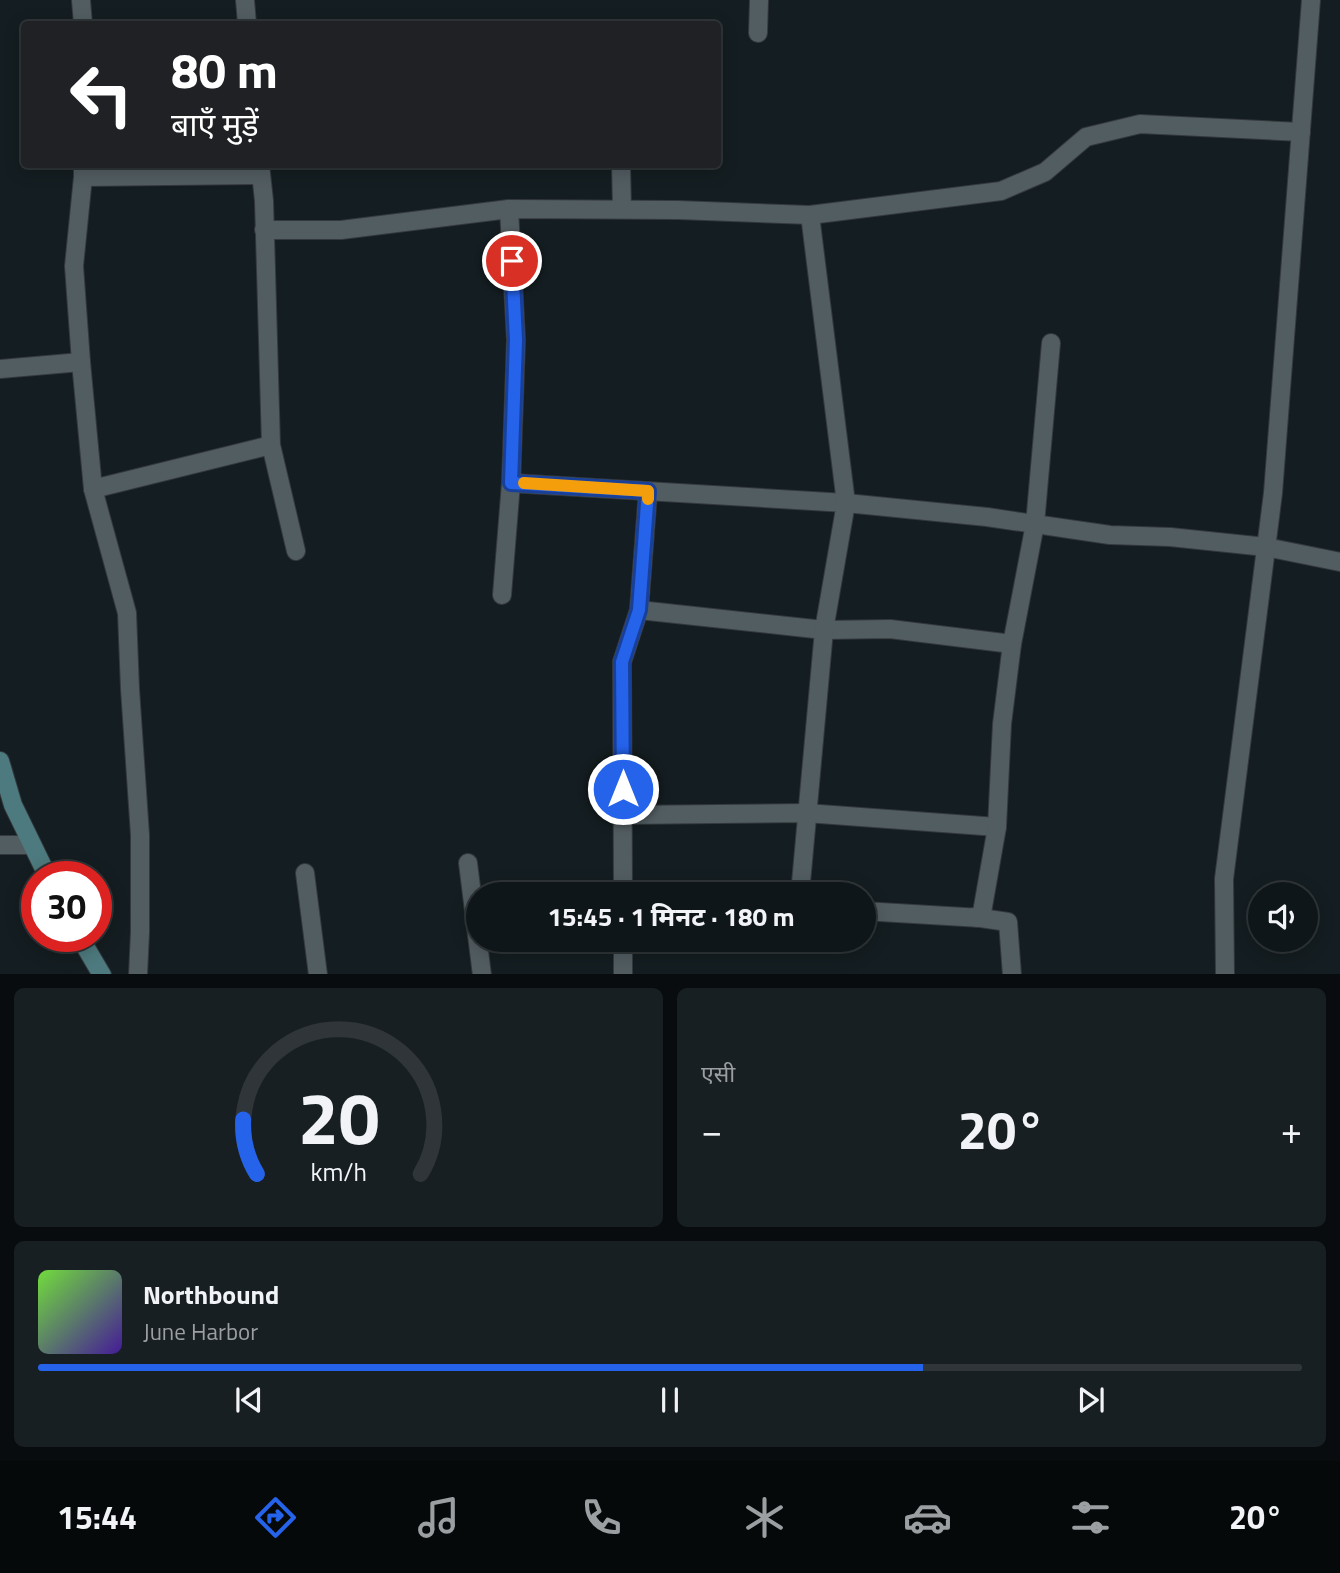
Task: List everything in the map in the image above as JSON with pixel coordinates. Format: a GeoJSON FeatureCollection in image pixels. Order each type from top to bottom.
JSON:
{"type":"FeatureCollection","features":[{"type":"Feature","properties":{"kind":"street"},"geometry":{"type":"LineString","coordinates":[[81,0],[83,21]]}},
{"type":"Feature","properties":{"kind":"street"},"geometry":{"type":"LineString","coordinates":[[245,0],[247,21]]}},
{"type":"Feature","properties":{"kind":"street"},"geometry":{"type":"LineString","coordinates":[[758,33],[759,0]]}},
{"type":"Feature","properties":{"kind":"street"},"geometry":{"type":"LineString","coordinates":[[1225,974],[1224,878],[1273,493],[1311,0]]}},
{"type":"Feature","properties":{"kind":"street"},"geometry":{"type":"LineString","coordinates":[[264,230],[341,230],[509,209],[622,209],[810,215],[1002,191],[1045,172],[1086,137],[1140,124],[1301,132]]}},
{"type":"Feature","properties":{"kind":"street"},"geometry":{"type":"LineString","coordinates":[[621,168],[622,209]]}},
{"type":"Feature","properties":{"kind":"street"},"geometry":{"type":"LineString","coordinates":[[138,974],[140,835],[127,613],[93,489],[74,266],[83,171],[261,170],[271,445],[296,551]]}},
{"type":"Feature","properties":{"kind":"street"},"geometry":{"type":"LineString","coordinates":[[502,595],[511,483],[516,340],[509,209]]}},
{"type":"Feature","properties":{"kind":"street"},"geometry":{"type":"LineString","coordinates":[[801,882],[824,630],[846,503],[810,215]]}},
{"type":"Feature","properties":{"kind":"street"},"geometry":{"type":"LineString","coordinates":[[876,912],[981,918],[997,827],[1002,724],[1012,644],[1035,524],[1051,343]]}},
{"type":"Feature","properties":{"kind":"street"},"geometry":{"type":"LineString","coordinates":[[0,369],[81,362]]}},
{"type":"Feature","properties":{"kind":"street"},"geometry":{"type":"LineString","coordinates":[[93,489],[271,445]]}},
{"type":"Feature","properties":{"kind":"street"},"geometry":{"type":"LineString","coordinates":[[511,483],[846,503],[987,517],[1111,535],[1170,537],[1266,547],[1340,562]]}},
{"type":"Feature","properties":{"kind":"street"},"geometry":{"type":"LineString","coordinates":[[623,882],[622,662],[639,610],[648,491]]}},
{"type":"Feature","properties":{"kind":"street"},"geometry":{"type":"LineString","coordinates":[[639,610],[824,630],[890,629],[1012,644]]}},
{"type":"Feature","properties":{"kind":"street"},"geometry":{"type":"LineString","coordinates":[[0,761],[13,805],[40,861]]}},
{"type":"Feature","properties":{"kind":"street"},"geometry":{"type":"LineString","coordinates":[[624,815],[806,813],[997,827]]}},
{"type":"Feature","properties":{"kind":"street"},"geometry":{"type":"LineString","coordinates":[[0,845],[32,845]]}},
{"type":"Feature","properties":{"kind":"street"},"geometry":{"type":"LineString","coordinates":[[468,863],[482,974]]}},
{"type":"Feature","properties":{"kind":"street"},"geometry":{"type":"LineString","coordinates":[[305,873],[318,974]]}},
{"type":"Feature","properties":{"kind":"street"},"geometry":{"type":"LineString","coordinates":[[974,917],[1008,922],[1012,974]]}},
{"type":"Feature","properties":{"kind":"street"},"geometry":{"type":"LineString","coordinates":[[88,952],[101,974]]}},
{"type":"Feature","properties":{"kind":"street"},"geometry":{"type":"LineString","coordinates":[[623,952],[623,974]]}},
{"type":"Feature","properties":{"kind":"slow traffic"},"geometry":{"type":"LineString","coordinates":[[524,483],[648,491],[648,499]]}},
{"type":"Feature","properties":{"kind":"route"},"geometry":{"type":"LineString","coordinates":[[512,261],[516,340],[511,483],[648,491],[639,610],[622,662],[623,789]]}}]}
